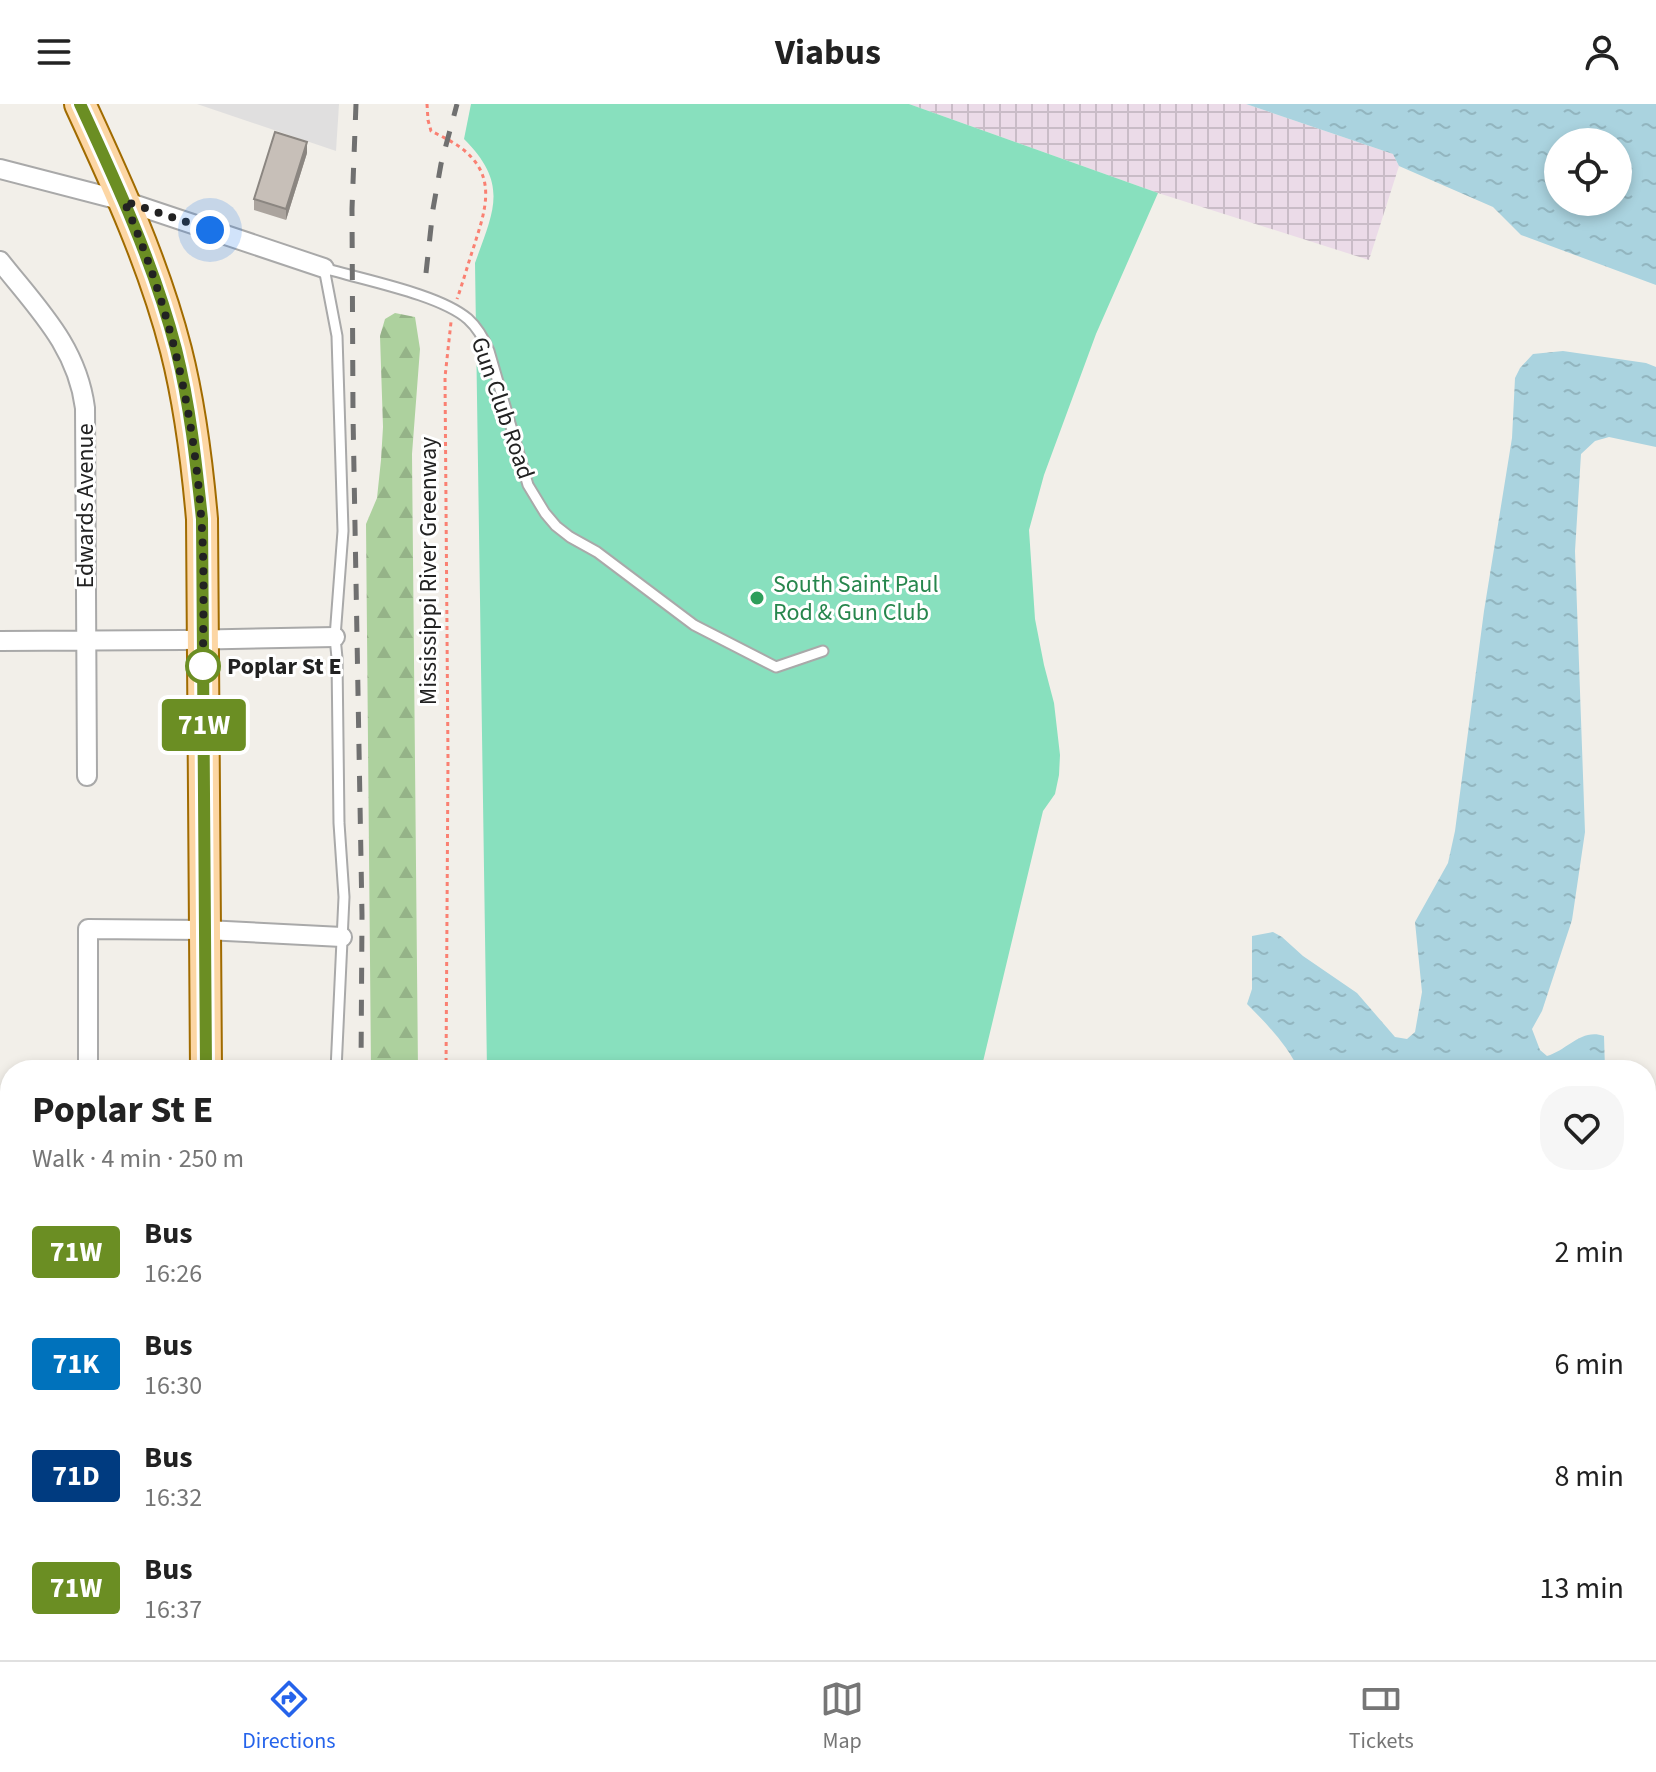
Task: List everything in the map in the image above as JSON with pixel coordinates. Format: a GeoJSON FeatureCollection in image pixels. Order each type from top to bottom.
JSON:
{"type":"FeatureCollection","features":[{"type":"Feature","properties":{"kind":"main road"},"geometry":{"type":"LineString","coordinates":[[80,104],[149,264],[176,349],[193,439],[202,519],[206,1060]]}},
{"type":"Feature","properties":{"kind":"street"},"geometry":{"type":"LineString","coordinates":[[6,170],[124,201],[324,268]]}},
{"type":"Feature","properties":{"kind":"street","name":"Edwards Avenue"},"geometry":{"type":"LineString","coordinates":[[0,261],[64,344],[83,390],[87,776]]}},
{"type":"Feature","properties":{"kind":"street"},"geometry":{"type":"LineString","coordinates":[[0,641],[335,637]]}},
{"type":"Feature","properties":{"kind":"street"},"geometry":{"type":"LineString","coordinates":[[88,1060],[88,929],[206,930],[342,937]]}},
{"type":"Feature","properties":{"kind":"lane","name":"Gun Club Road"},"geometry":{"type":"LineString","coordinates":[[324,268],[427,298],[465,317],[484,338],[528,485],[545,513],[570,537],[597,552],[694,625],[776,667],[823,651]]}},
{"type":"Feature","properties":{"kind":"lane"},"geometry":{"type":"LineString","coordinates":[[324,268],[337,336],[343,516],[335,637],[339,823],[344,897],[336,1060]]}},
{"type":"Feature","properties":{"kind":"path","name":"Mississippi River Greenway"},"geometry":{"type":"LineString","coordinates":[[427,104],[431,131],[472,157],[484,175],[486,191],[482,221],[454,310],[445,377],[448,744],[446,1060]]}},
{"type":"Feature","properties":{"kind":"shaded area"},"geometry":{"type":"Polygon","coordinates":[[[197,104],[339,104],[336,151],[197,104]]]}},
{"type":"Feature","properties":{"kind":"shaded area"},"geometry":{"type":"Polygon","coordinates":[[[909,104],[1246,104],[1393,154],[1399,166],[1369,260],[1158,193],[909,104]]]}},
{"type":"Feature","properties":{"kind":"green space","name":"South Saint Paul Rod & Gun Club"},"geometry":{"type":"Polygon","coordinates":[[[471,104],[909,104],[1158,193],[1096,334],[1044,475],[1029,530],[1035,619],[1054,703],[1059,775],[1055,794],[1043,811],[983,1060],[487,1060],[475,263],[488,228],[494,198],[487,170],[464,139],[471,104]]]}},
{"type":"Feature","properties":{"kind":"green space"},"geometry":{"type":"Polygon","coordinates":[[[395,313],[415,317],[420,349],[412,454],[418,1060],[371,1060],[366,524],[377,498],[381,460],[380,336],[385,319],[395,313]]]}},
{"type":"Feature","properties":{"kind":"water"},"geometry":{"type":"Polygon","coordinates":[[[1246,104],[1656,104],[1656,285],[1521,235],[1493,207],[1399,166],[1393,154],[1246,104]]]}},
{"type":"Feature","properties":{"kind":"water"},"geometry":{"type":"Polygon","coordinates":[[[1563,351],[1656,367],[1656,447],[1609,437],[1595,441],[1581,454],[1575,551],[1585,832],[1572,920],[1542,1011],[1532,1029],[1540,1050],[1547,1056],[1581,1037],[1604,1036],[1605,1060],[1293,1060],[1283,1043],[1247,1004],[1252,989],[1252,936],[1273,932],[1282,937],[1303,956],[1357,993],[1395,1037],[1407,1039],[1415,1032],[1422,992],[1415,922],[1448,863],[1455,831],[1484,611],[1512,438],[1515,378],[1533,354],[1563,351]]]}},
{"type":"Feature","properties":{"kind":"building"},"geometry":{"type":"Polygon","coordinates":[[[275,132],[307,142],[286,209],[254,199],[275,132]]]}},
{"type":"Feature","properties":{"kind":"railway"},"geometry":{"type":"LineString","coordinates":[[356,104],[352,209],[353,415],[362,915],[361,1060]]}},
{"type":"Feature","properties":{"kind":"railway"},"geometry":{"type":"LineString","coordinates":[[426,273],[441,164],[457,104]]}},
{"type":"Feature","properties":{"kind":"bus line","name":"71W"},"geometry":{"type":"LineString","coordinates":[[80,104],[149,264],[176,349],[193,439],[202,519],[206,1060]]}},
{"type":"Feature","properties":{"kind":"place","name":"South Saint Paul Rod & Gun Club"},"geometry":{"type":"Point","coordinates":[757,598]}},
{"type":"Feature","properties":{"kind":"place","name":"Poplar St E"},"geometry":{"type":"Point","coordinates":[203,666]}},
{"type":"Feature","properties":{"kind":"route"},"geometry":{"type":"LineString","coordinates":[[203,666],[203,669],[202,519],[186,397],[176,349],[149,264],[124,201],[210,230]]}}]}
